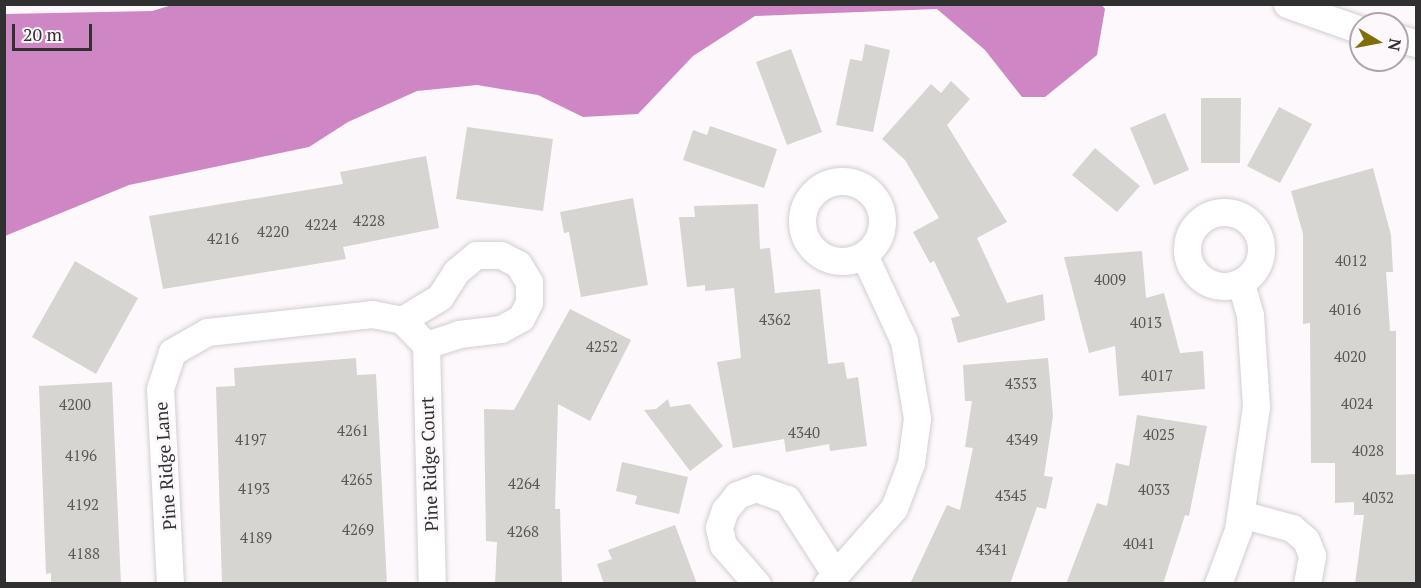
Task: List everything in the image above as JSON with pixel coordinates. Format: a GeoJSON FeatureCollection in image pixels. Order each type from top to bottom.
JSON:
{"type":"FeatureCollection","features":[{"type":"Feature","properties":{"kind":"street"},"geometry":{"type":"LineString","coordinates":[[1287,4],[1349,26]]}},
{"type":"Feature","properties":{"kind":"street"},"geometry":{"type":"LineString","coordinates":[[476,255],[501,255],[518,264],[529,282],[529,302],[521,318],[501,329],[459,334],[426,345],[402,320],[440,297],[456,272],[476,255]]}},
{"type":"Feature","properties":{"kind":"street"},"geometry":{"type":"LineString","coordinates":[[757,584],[723,545],[720,527],[725,510],[737,495],[756,488],[786,499],[832,579],[894,508],[912,463],[917,418],[904,341],[864,255]]}},
{"type":"Feature","properties":{"kind":"street"},"geometry":{"type":"LineString","coordinates":[[1218,584],[1241,514],[1256,406],[1250,315],[1241,283]]}},
{"type":"Feature","properties":{"kind":"street","name":"Pine Ridge Lane"},"geometry":{"type":"LineString","coordinates":[[170,584],[160,389],[172,352],[207,332],[228,329],[372,314],[402,320]]}},
{"type":"Feature","properties":{"kind":"street","name":"Pine Ridge Court"},"geometry":{"type":"LineString","coordinates":[[426,345],[432,584]]}},
{"type":"Feature","properties":{"kind":"street"},"geometry":{"type":"LineString","coordinates":[[1241,514],[1292,528],[1306,540],[1312,556],[1307,584]]}},
{"type":"Feature","properties":{"kind":"shaded area"},"geometry":{"type":"Polygon","coordinates":[[[1101,4],[1105,9],[1097,55],[1045,97],[1022,97],[985,50],[937,9],[755,16],[693,56],[638,114],[583,117],[538,95],[477,85],[417,91],[348,122],[309,147],[129,185],[5,236],[5,14],[152,11],[172,5],[1101,4]]]}},
{"type":"Feature","properties":{"kind":"building"},"geometry":{"type":"Polygon","coordinates":[[[865,44],[890,50],[873,132],[836,125],[850,59],[862,61],[865,44]]]}},
{"type":"Feature","properties":{"kind":"building"},"geometry":{"type":"Polygon","coordinates":[[[791,49],[822,132],[787,145],[756,62],[791,49]]]}},
{"type":"Feature","properties":{"kind":"building"},"geometry":{"type":"Polygon","coordinates":[[[951,81],[970,99],[947,125],[1007,222],[977,238],[1007,303],[1043,294],[1045,320],[958,343],[951,318],[960,316],[934,261],[930,263],[913,232],[939,218],[905,160],[882,139],[931,84],[941,93],[951,81]]]}},
{"type":"Feature","properties":{"kind":"building"},"geometry":{"type":"Polygon","coordinates":[[[1201,98],[1241,98],[1240,163],[1201,163],[1201,98]]]}},
{"type":"Feature","properties":{"kind":"building"},"geometry":{"type":"Polygon","coordinates":[[[1279,107],[1312,124],[1280,183],[1247,166],[1279,107]]]}},
{"type":"Feature","properties":{"kind":"building"},"geometry":{"type":"Polygon","coordinates":[[[1165,113],[1189,170],[1154,185],[1130,128],[1165,113]]]}},
{"type":"Feature","properties":{"kind":"building"},"geometry":{"type":"Polygon","coordinates":[[[710,126],[777,149],[764,188],[683,160],[693,130],[707,135],[710,126]]]}},
{"type":"Feature","properties":{"kind":"building"},"geometry":{"type":"Polygon","coordinates":[[[467,127],[553,139],[543,211],[456,199],[467,127]]]}},
{"type":"Feature","properties":{"kind":"building"},"geometry":{"type":"Polygon","coordinates":[[[1095,148],[1140,186],[1117,212],[1072,175],[1095,148]]]}},
{"type":"Feature","properties":{"kind":"building"},"geometry":{"type":"Polygon","coordinates":[[[426,156],[439,228],[343,247],[346,259],[163,289],[149,216],[343,184],[340,172],[426,156]]]}},
{"type":"Feature","properties":{"kind":"building"},"geometry":{"type":"Polygon","coordinates":[[[1373,168],[1391,235],[1393,272],[1386,272],[1390,331],[1396,331],[1396,475],[1416,474],[1416,584],[1355,584],[1364,515],[1354,515],[1354,502],[1335,503],[1335,463],[1311,463],[1310,323],[1303,324],[1303,234],[1291,191],[1373,168]]]}},
{"type":"Feature","properties":{"kind":"building"},"geometry":{"type":"Polygon","coordinates":[[[633,198],[648,285],[581,297],[569,232],[564,233],[560,212],[633,198]]]}},
{"type":"Feature","properties":{"kind":"building"},"geometry":{"type":"Polygon","coordinates":[[[758,204],[760,249],[770,248],[775,293],[820,289],[828,364],[844,362],[847,379],[858,377],[867,446],[830,451],[829,444],[786,452],[784,439],[733,448],[717,362],[741,358],[734,288],[705,291],[705,285],[687,287],[679,217],[695,217],[694,206],[758,204]]]}},
{"type":"Feature","properties":{"kind":"building"},"geometry":{"type":"Polygon","coordinates":[[[1142,251],[1146,298],[1164,293],[1180,353],[1203,351],[1205,389],[1119,396],[1115,346],[1089,353],[1064,257],[1142,251]]]}},
{"type":"Feature","properties":{"kind":"building"},"geometry":{"type":"Polygon","coordinates":[[[75,261],[138,298],[96,374],[32,337],[75,261]]]}},
{"type":"Feature","properties":{"kind":"building"},"geometry":{"type":"Polygon","coordinates":[[[570,309],[631,340],[590,421],[558,404],[555,509],[560,509],[562,584],[495,584],[497,542],[486,541],[484,409],[514,410],[570,309]]]}},
{"type":"Feature","properties":{"kind":"building"},"geometry":{"type":"Polygon","coordinates":[[[356,358],[357,375],[376,374],[387,584],[222,584],[216,387],[235,386],[234,368],[356,358]]]}},
{"type":"Feature","properties":{"kind":"building"},"geometry":{"type":"Polygon","coordinates":[[[1048,358],[1053,416],[1044,476],[1053,477],[1046,509],[1037,507],[1010,584],[910,584],[947,505],[960,510],[973,448],[965,447],[972,401],[965,401],[963,365],[1048,358]]]}},
{"type":"Feature","properties":{"kind":"building"},"geometry":{"type":"Polygon","coordinates":[[[112,382],[121,584],[51,584],[51,573],[46,574],[39,386],[112,382]]]}},
{"type":"Feature","properties":{"kind":"building"},"geometry":{"type":"Polygon","coordinates":[[[668,399],[670,407],[690,404],[723,446],[690,471],[644,410],[656,409],[668,399]]]}},
{"type":"Feature","properties":{"kind":"building"},"geometry":{"type":"Polygon","coordinates":[[[1137,415],[1207,426],[1189,516],[1185,515],[1163,584],[1066,584],[1097,503],[1107,506],[1116,463],[1129,466],[1137,415]]]}},
{"type":"Feature","properties":{"kind":"building"},"geometry":{"type":"Polygon","coordinates":[[[622,462],[688,477],[679,514],[635,504],[637,496],[616,491],[622,462]]]}},
{"type":"Feature","properties":{"kind":"building"},"geometry":{"type":"Polygon","coordinates":[[[675,525],[697,584],[604,584],[597,564],[612,559],[608,550],[675,525]]]}}]}
